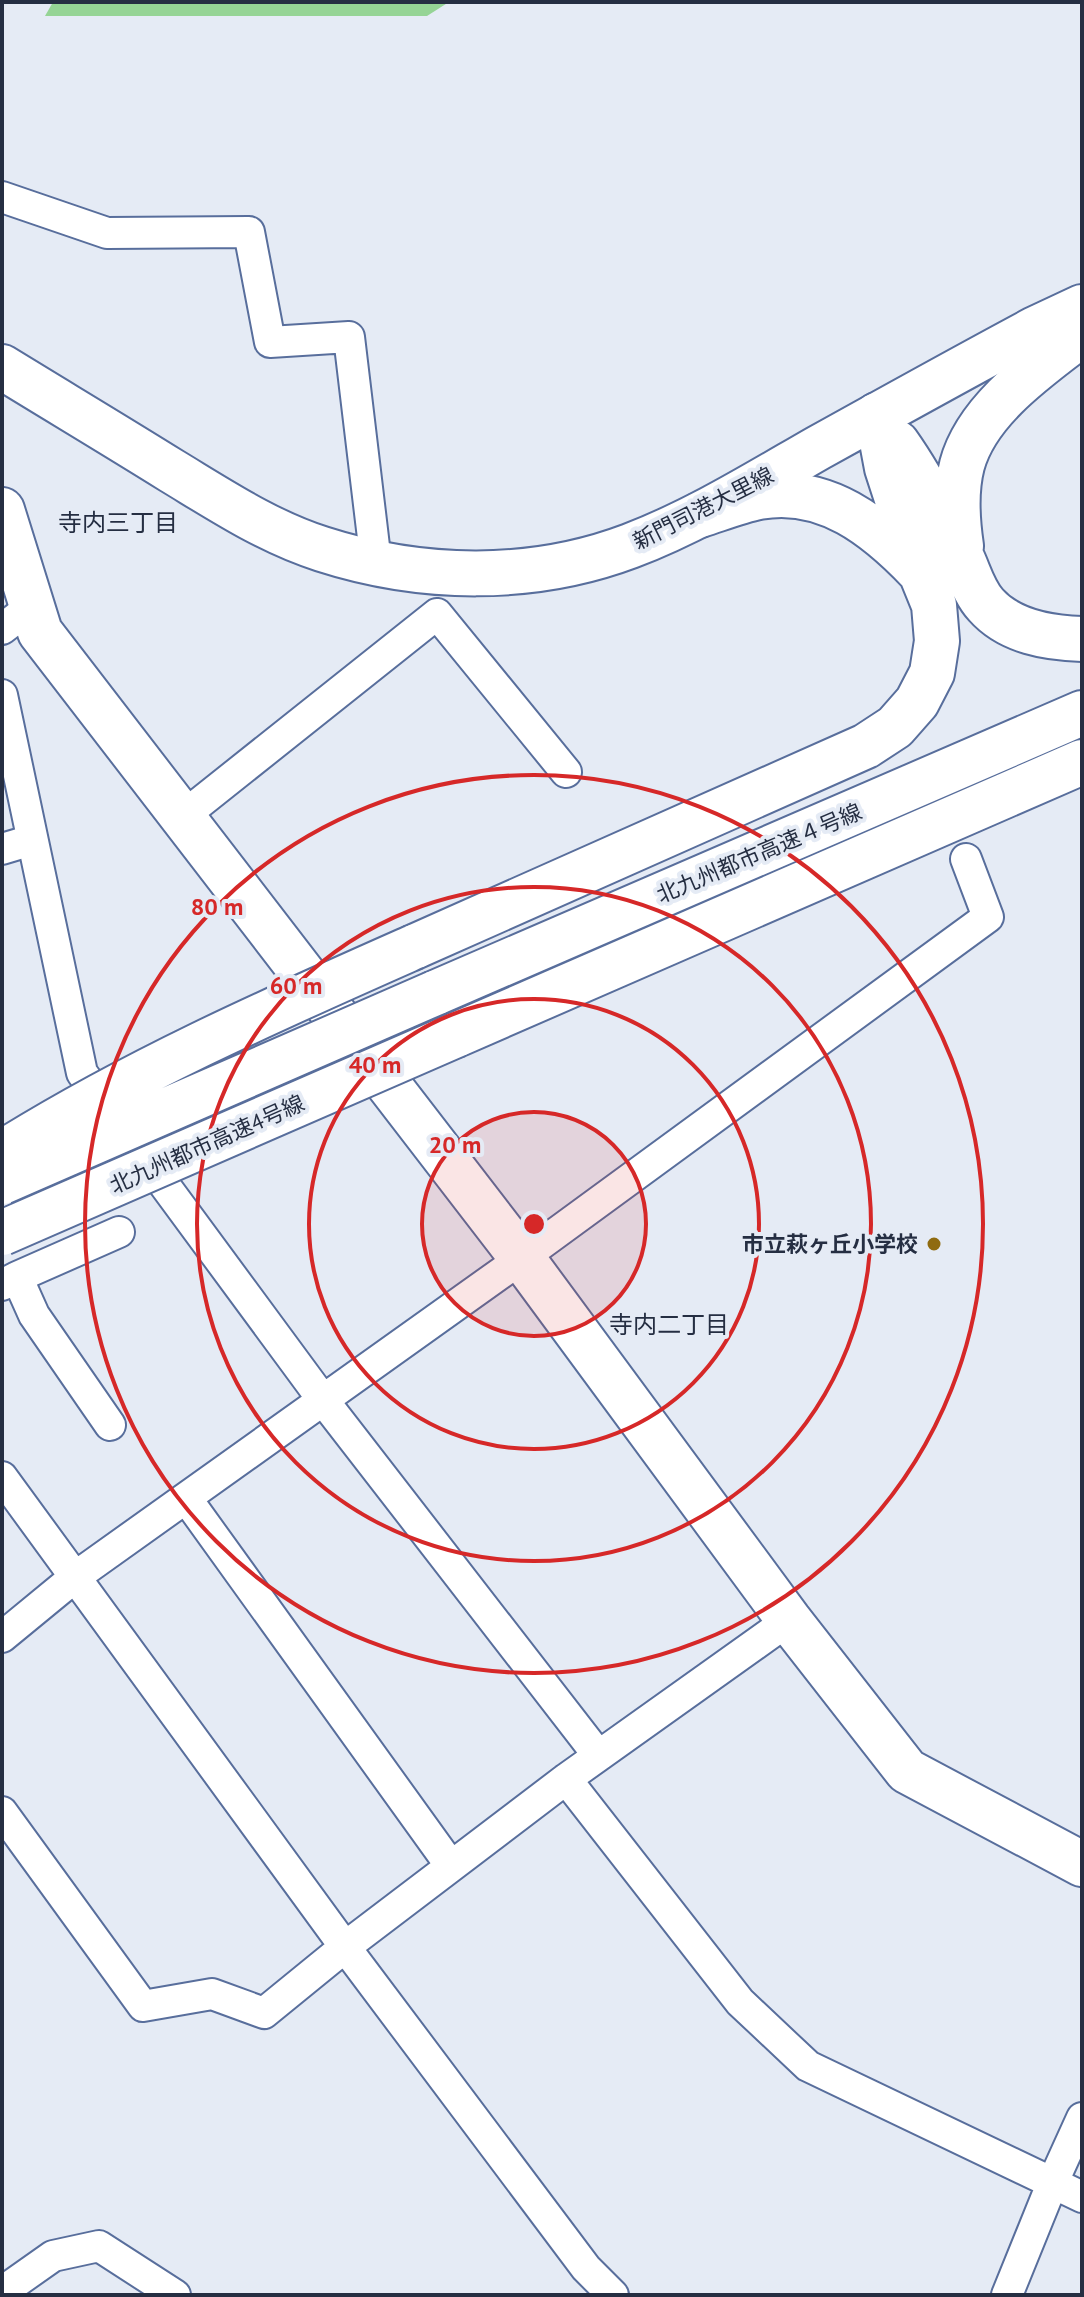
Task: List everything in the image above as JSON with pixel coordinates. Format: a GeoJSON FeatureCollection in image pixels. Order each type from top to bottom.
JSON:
{"type":"FeatureCollection","features":[{"type":"Feature","properties":{"kind":"main road","name":"新門司港大里線"},"geometry":{"type":"LineString","coordinates":[[2,367],[268,527],[321,549],[376,563],[448,574],[511,573],[576,563],[630,546],[700,515],[877,415],[1035,329],[1082,307]]}},
{"type":"Feature","properties":{"kind":"main road"},"geometry":{"type":"LineString","coordinates":[[962,559],[957,492],[963,463],[975,436],[1025,378],[1082,334]]}},
{"type":"Feature","properties":{"kind":"main road"},"geometry":{"type":"LineString","coordinates":[[877,415],[911,463],[972,584],[986,605],[1006,621],[1031,633],[1082,639]]}},
{"type":"Feature","properties":{"kind":"main road"},"geometry":{"type":"LineString","coordinates":[[2,1153],[49,1124],[225,1031],[827,765],[866,746],[895,727],[917,702],[932,673],[937,641],[934,605],[887,468],[877,415]]}},
{"type":"Feature","properties":{"kind":"main road"},"geometry":{"type":"LineString","coordinates":[[700,515],[760,497],[811,498],[839,507],[869,525],[921,573]]}},
{"type":"Feature","properties":{"kind":"main road"},"geometry":{"type":"LineString","coordinates":[[2,510],[17,617],[40,632],[522,1258],[789,1620],[907,1771],[1082,1864]]}},
{"type":"Feature","properties":{"kind":"main road","name":"北九州都市高速４号線"},"geometry":{"type":"LineString","coordinates":[[2,1182],[1082,713]]}},
{"type":"Feature","properties":{"kind":"main road","name":"北九州都市高速４号線"},"geometry":{"type":"LineString","coordinates":[[456,1035],[1071,768]]}},
{"type":"Feature","properties":{"kind":"main road","name":"北九州都市高速4号線"},"geometry":{"type":"LineString","coordinates":[[2,1233],[456,1035]]}},
{"type":"Feature","properties":{"kind":"street"},"geometry":{"type":"LineString","coordinates":[[2,197],[107,233],[249,232],[270,342],[349,337],[376,563]]}},
{"type":"Feature","properties":{"kind":"street"},"geometry":{"type":"LineString","coordinates":[[182,817],[437,614],[566,772]]}},
{"type":"Feature","properties":{"kind":"street"},"geometry":{"type":"LineString","coordinates":[[2,695],[82,1073],[323,1400],[598,1755]]}},
{"type":"Feature","properties":{"kind":"street"},"geometry":{"type":"LineString","coordinates":[[2,849],[32,840]]}},
{"type":"Feature","properties":{"kind":"street"},"geometry":{"type":"LineString","coordinates":[[2,1637],[75,1577],[522,1258],[988,917],[966,859]]}},
{"type":"Feature","properties":{"kind":"street"},"geometry":{"type":"LineString","coordinates":[[110,1425],[10,1281],[119,1232]]}},
{"type":"Feature","properties":{"kind":"street"},"geometry":{"type":"LineString","coordinates":[[2,1477],[345,1947],[586,2268],[613,2295]]}},
{"type":"Feature","properties":{"kind":"street"},"geometry":{"type":"LineString","coordinates":[[186,1498],[451,1866]]}},
{"type":"Feature","properties":{"kind":"street"},"geometry":{"type":"LineString","coordinates":[[2,1812],[143,2006],[212,1994],[264,2013],[345,1947],[598,1755],[789,1620]]}},
{"type":"Feature","properties":{"kind":"street"},"geometry":{"type":"LineString","coordinates":[[566,1779],[740,2002],[808,2066],[1082,2197]]}},
{"type":"Feature","properties":{"kind":"street"},"geometry":{"type":"LineString","coordinates":[[1007,2295],[1082,2118]]}},
{"type":"Feature","properties":{"kind":"street"},"geometry":{"type":"LineString","coordinates":[[2,2292],[53,2256],[99,2246],[175,2295]]}},
{"type":"Feature","properties":{"kind":"green space"},"geometry":{"type":"Polygon","coordinates":[[[53,2],[449,2],[427,16],[45,16],[53,2]]]}},
{"type":"Feature","properties":{"kind":"place","name":"市立萩ヶ丘小学校"},"geometry":{"type":"Point","coordinates":[934,1244]}},
{"type":"Feature","properties":{"kind":"district","name":"寺内三丁目"},"geometry":{"type":"Point","coordinates":[118,523]}},
{"type":"Feature","properties":{"kind":"district","name":"寺内二丁目"},"geometry":{"type":"Point","coordinates":[669,1325]}}]}
